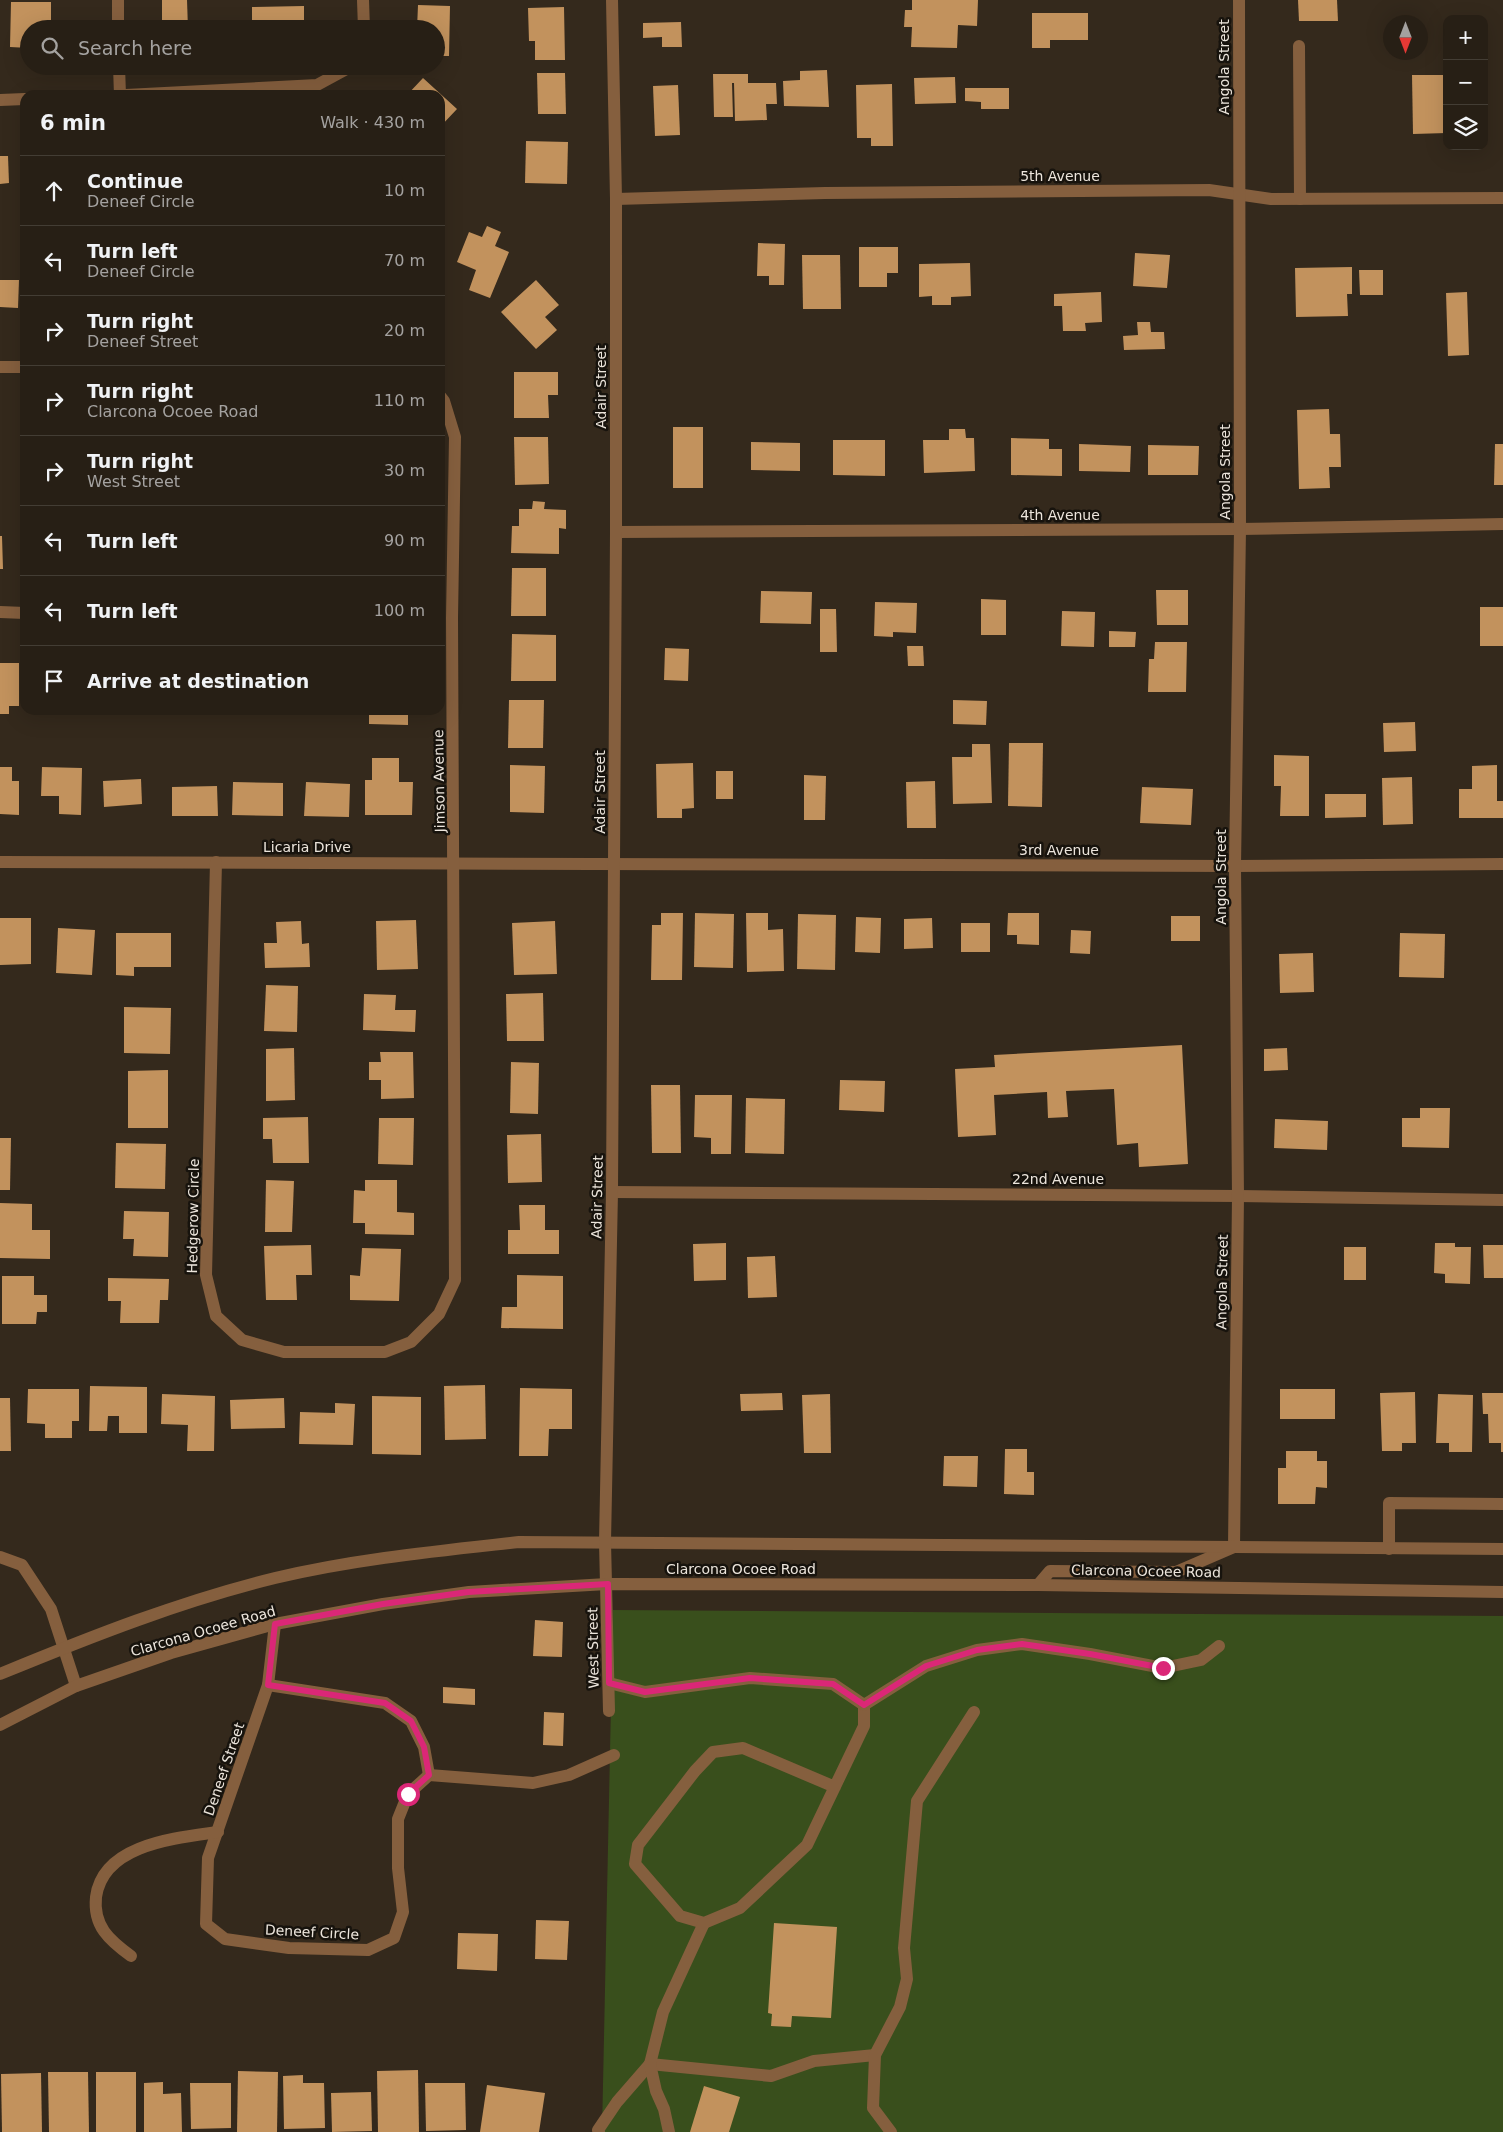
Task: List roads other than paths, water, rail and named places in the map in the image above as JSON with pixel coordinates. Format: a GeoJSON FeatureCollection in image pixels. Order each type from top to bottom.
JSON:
{"type":"FeatureCollection","features":[{"type":"Feature","properties":{"kind":"street"},"geometry":{"type":"LineString","coordinates":[[118,0],[118,20]]}},
{"type":"Feature","properties":{"kind":"street"},"geometry":{"type":"LineString","coordinates":[[363,0],[364,20]]}},
{"type":"Feature","properties":{"kind":"street","name":"Adair Street"},"geometry":{"type":"LineString","coordinates":[[608,1584],[605,1542],[612,1192],[616,532],[616,199],[612,0]]}},
{"type":"Feature","properties":{"kind":"street","name":"Angola Street"},"geometry":{"type":"LineString","coordinates":[[1234,1548],[1238,1196],[1236,866],[1240,529],[1239,0]]}},
{"type":"Feature","properties":{"kind":"street"},"geometry":{"type":"LineString","coordinates":[[1299,46],[1300,199]]}},
{"type":"Feature","properties":{"kind":"street"},"geometry":{"type":"LineString","coordinates":[[119,75],[120,90]]}},
{"type":"Feature","properties":{"kind":"street"},"geometry":{"type":"LineString","coordinates":[[222,90],[317,85],[335,75]]}},
{"type":"Feature","properties":{"kind":"street"},"geometry":{"type":"LineString","coordinates":[[0,100],[20,99]]}},
{"type":"Feature","properties":{"kind":"street","name":"5th Avenue"},"geometry":{"type":"LineString","coordinates":[[616,199],[834,193],[1210,190],[1271,199],[1503,198]]}},
{"type":"Feature","properties":{"kind":"street"},"geometry":{"type":"LineString","coordinates":[[0,367],[20,367]]}},
{"type":"Feature","properties":{"kind":"street","name":"Jimson Avenue"},"geometry":{"type":"LineString","coordinates":[[445,407],[455,437],[446,618],[455,862]]}},
{"type":"Feature","properties":{"kind":"street","name":"4th Avenue"},"geometry":{"type":"LineString","coordinates":[[616,532],[1240,529],[1503,524]]}},
{"type":"Feature","properties":{"kind":"street"},"geometry":{"type":"LineString","coordinates":[[0,612],[20,613]]}},
{"type":"Feature","properties":{"kind":"street","name":"Licaria Drive"},"geometry":{"type":"LineString","coordinates":[[0,862],[614,864]]}},
{"type":"Feature","properties":{"kind":"street","name":"Hedgerow Circle"},"geometry":{"type":"LineString","coordinates":[[216,862],[206,1275],[216,1316],[242,1340],[284,1352],[385,1352],[411,1342],[439,1314],[455,1280],[455,862]]}},
{"type":"Feature","properties":{"kind":"street","name":"3rd Avenue"},"geometry":{"type":"LineString","coordinates":[[614,864],[1236,866],[1503,864]]}},
{"type":"Feature","properties":{"kind":"street","name":"22nd Avenue"},"geometry":{"type":"LineString","coordinates":[[612,1192],[1238,1196],[1503,1200]]}},
{"type":"Feature","properties":{"kind":"street"},"geometry":{"type":"LineString","coordinates":[[1389,1548],[1389,1503],[1503,1504]]}},
{"type":"Feature","properties":{"kind":"street","name":"Clarcona Ocoee Road"},"geometry":{"type":"LineString","coordinates":[[0,1674],[156,1613],[276,1578],[402,1555],[519,1542],[1503,1549]]}},
{"type":"Feature","properties":{"kind":"street"},"geometry":{"type":"LineString","coordinates":[[1038,1585],[1050,1571],[1176,1572],[1234,1548]]}},
{"type":"Feature","properties":{"kind":"street"},"geometry":{"type":"LineString","coordinates":[[0,1557],[22,1565],[51,1609],[76,1686]]}},
{"type":"Feature","properties":{"kind":"street","name":"Clarcona Ocoee Road"},"geometry":{"type":"LineString","coordinates":[[0,1725],[76,1686],[171,1653],[275,1624],[383,1604],[468,1592],[608,1584],[1038,1585],[1503,1592]]}},
{"type":"Feature","properties":{"kind":"street","name":"West Street"},"geometry":{"type":"LineString","coordinates":[[608,1584],[609,1711]]}},
{"type":"Feature","properties":{"kind":"street","name":"Deneef Street"},"geometry":{"type":"LineString","coordinates":[[206,1924],[208,1858],[268,1685],[275,1624]]}},
{"type":"Feature","properties":{"kind":"street"},"geometry":{"type":"LineString","coordinates":[[864,1705],[926,1666],[977,1650],[1022,1644],[1090,1654],[1163,1668],[1201,1660],[1218,1646]]}},
{"type":"Feature","properties":{"kind":"street"},"geometry":{"type":"LineString","coordinates":[[609,1683],[645,1692],[750,1678],[833,1684],[864,1705]]}},
{"type":"Feature","properties":{"kind":"street"},"geometry":{"type":"LineString","coordinates":[[268,1685],[385,1703],[411,1721],[424,1747],[429,1775],[533,1783],[569,1775],[614,1755]]}},
{"type":"Feature","properties":{"kind":"street"},"geometry":{"type":"LineString","coordinates":[[835,1787],[743,1748],[713,1752],[638,1845],[635,1864],[680,1916],[704,1923],[740,1908],[807,1845],[835,1787],[864,1726],[864,1705]]}},
{"type":"Feature","properties":{"kind":"street"},"geometry":{"type":"LineString","coordinates":[[891,2132],[873,2108],[875,2055],[900,2007],[906,1979],[904,1948],[917,1801],[974,1712]]}},
{"type":"Feature","properties":{"kind":"street","name":"Deneef Circle"},"geometry":{"type":"LineString","coordinates":[[206,1924],[225,1939],[289,1948],[368,1950],[394,1938],[403,1912],[398,1868],[398,1819],[408,1794],[429,1775]]}},
{"type":"Feature","properties":{"kind":"street"},"geometry":{"type":"LineString","coordinates":[[131,1956],[114,1944],[99,1925],[95,1912],[98,1886],[111,1866],[136,1850],[178,1838],[218,1832]]}},
{"type":"Feature","properties":{"kind":"street"},"geometry":{"type":"LineString","coordinates":[[669,2132],[650,2064],[663,2012],[704,1923]]}},
{"type":"Feature","properties":{"kind":"street"},"geometry":{"type":"LineString","coordinates":[[650,2064],[771,2076],[814,2060],[875,2055]]}},
{"type":"Feature","properties":{"kind":"street"},"geometry":{"type":"LineString","coordinates":[[599,2132],[598,2130],[617,2102],[650,2064]]}}]}
